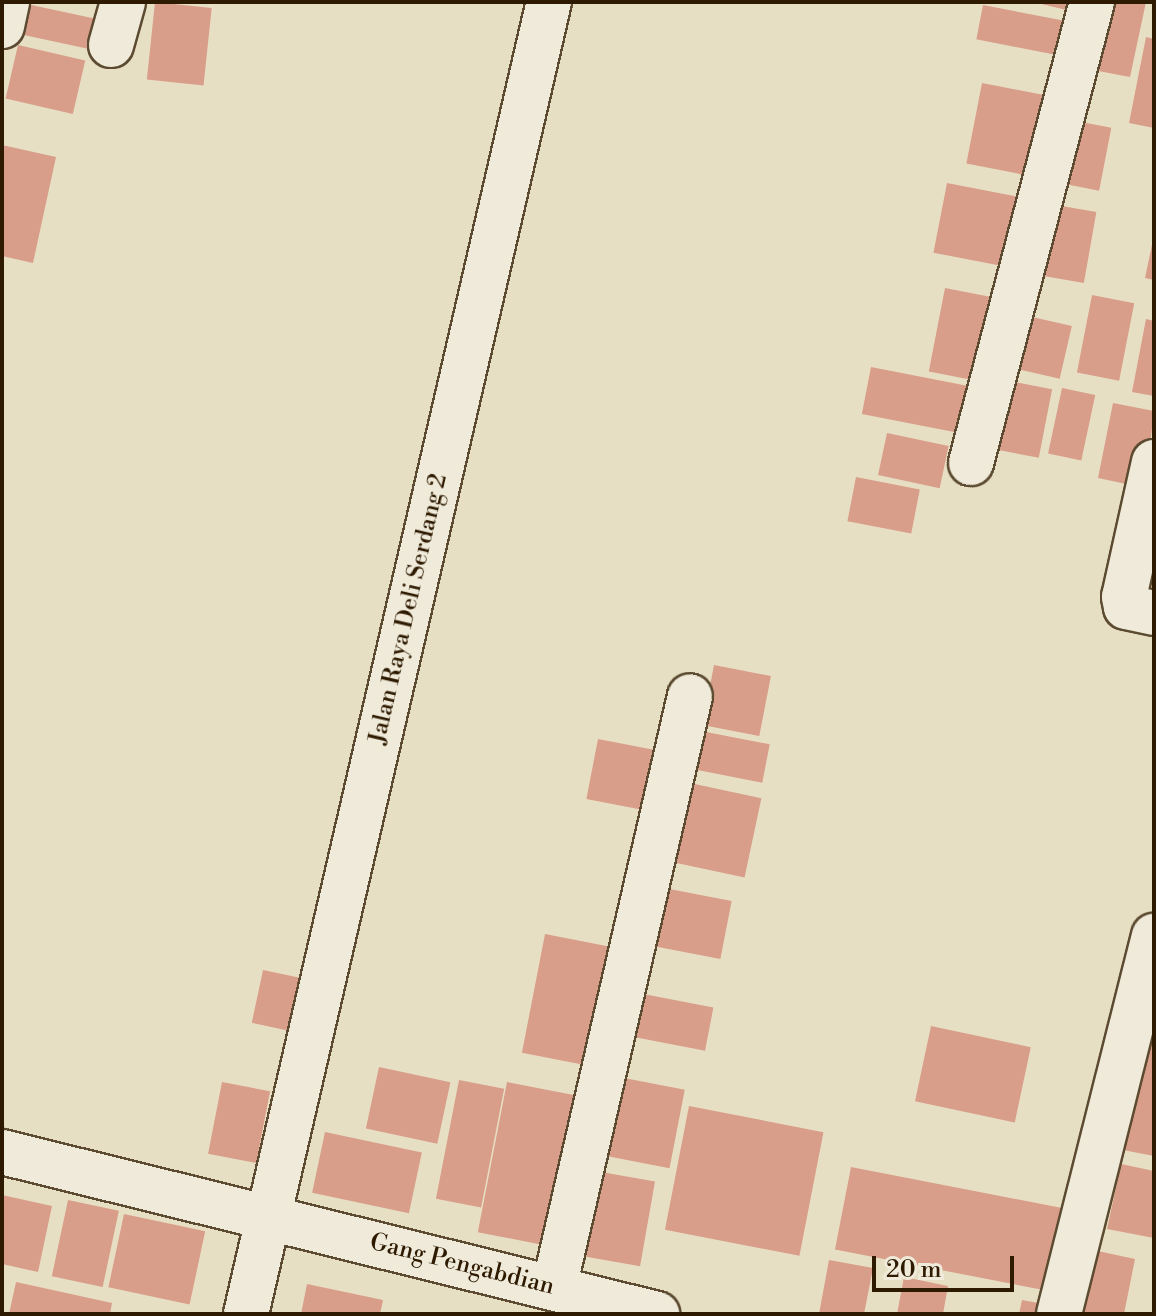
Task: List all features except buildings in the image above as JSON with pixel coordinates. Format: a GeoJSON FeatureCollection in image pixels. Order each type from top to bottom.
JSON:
{"type":"FeatureCollection","features":[{"type":"Feature","properties":{"kind":"street"},"geometry":{"type":"LineString","coordinates":[[2,26],[7,2]]}},
{"type":"Feature","properties":{"kind":"street"},"geometry":{"type":"LineString","coordinates":[[111,45],[123,2]]}},
{"type":"Feature","properties":{"kind":"street","name":"Jalan Raya Deli Serdang 2"},"geometry":{"type":"LineString","coordinates":[[246,1314],[549,2]]}},
{"type":"Feature","properties":{"kind":"street"},"geometry":{"type":"LineString","coordinates":[[971,463],[1092,2]]}},
{"type":"Feature","properties":{"kind":"street"},"geometry":{"type":"LineString","coordinates":[[1154,462],[1124,597],[1126,607],[1154,613]]}},
{"type":"Feature","properties":{"kind":"street"},"geometry":{"type":"LineString","coordinates":[[554,1288],[690,696]]}},
{"type":"Feature","properties":{"kind":"street"},"geometry":{"type":"LineString","coordinates":[[1059,1314],[1154,936]]}},
{"type":"Feature","properties":{"kind":"street","name":"Gang Pengabdian"},"geometry":{"type":"LineString","coordinates":[[2,1152],[554,1288],[595,1306],[657,1314]]}}]}
